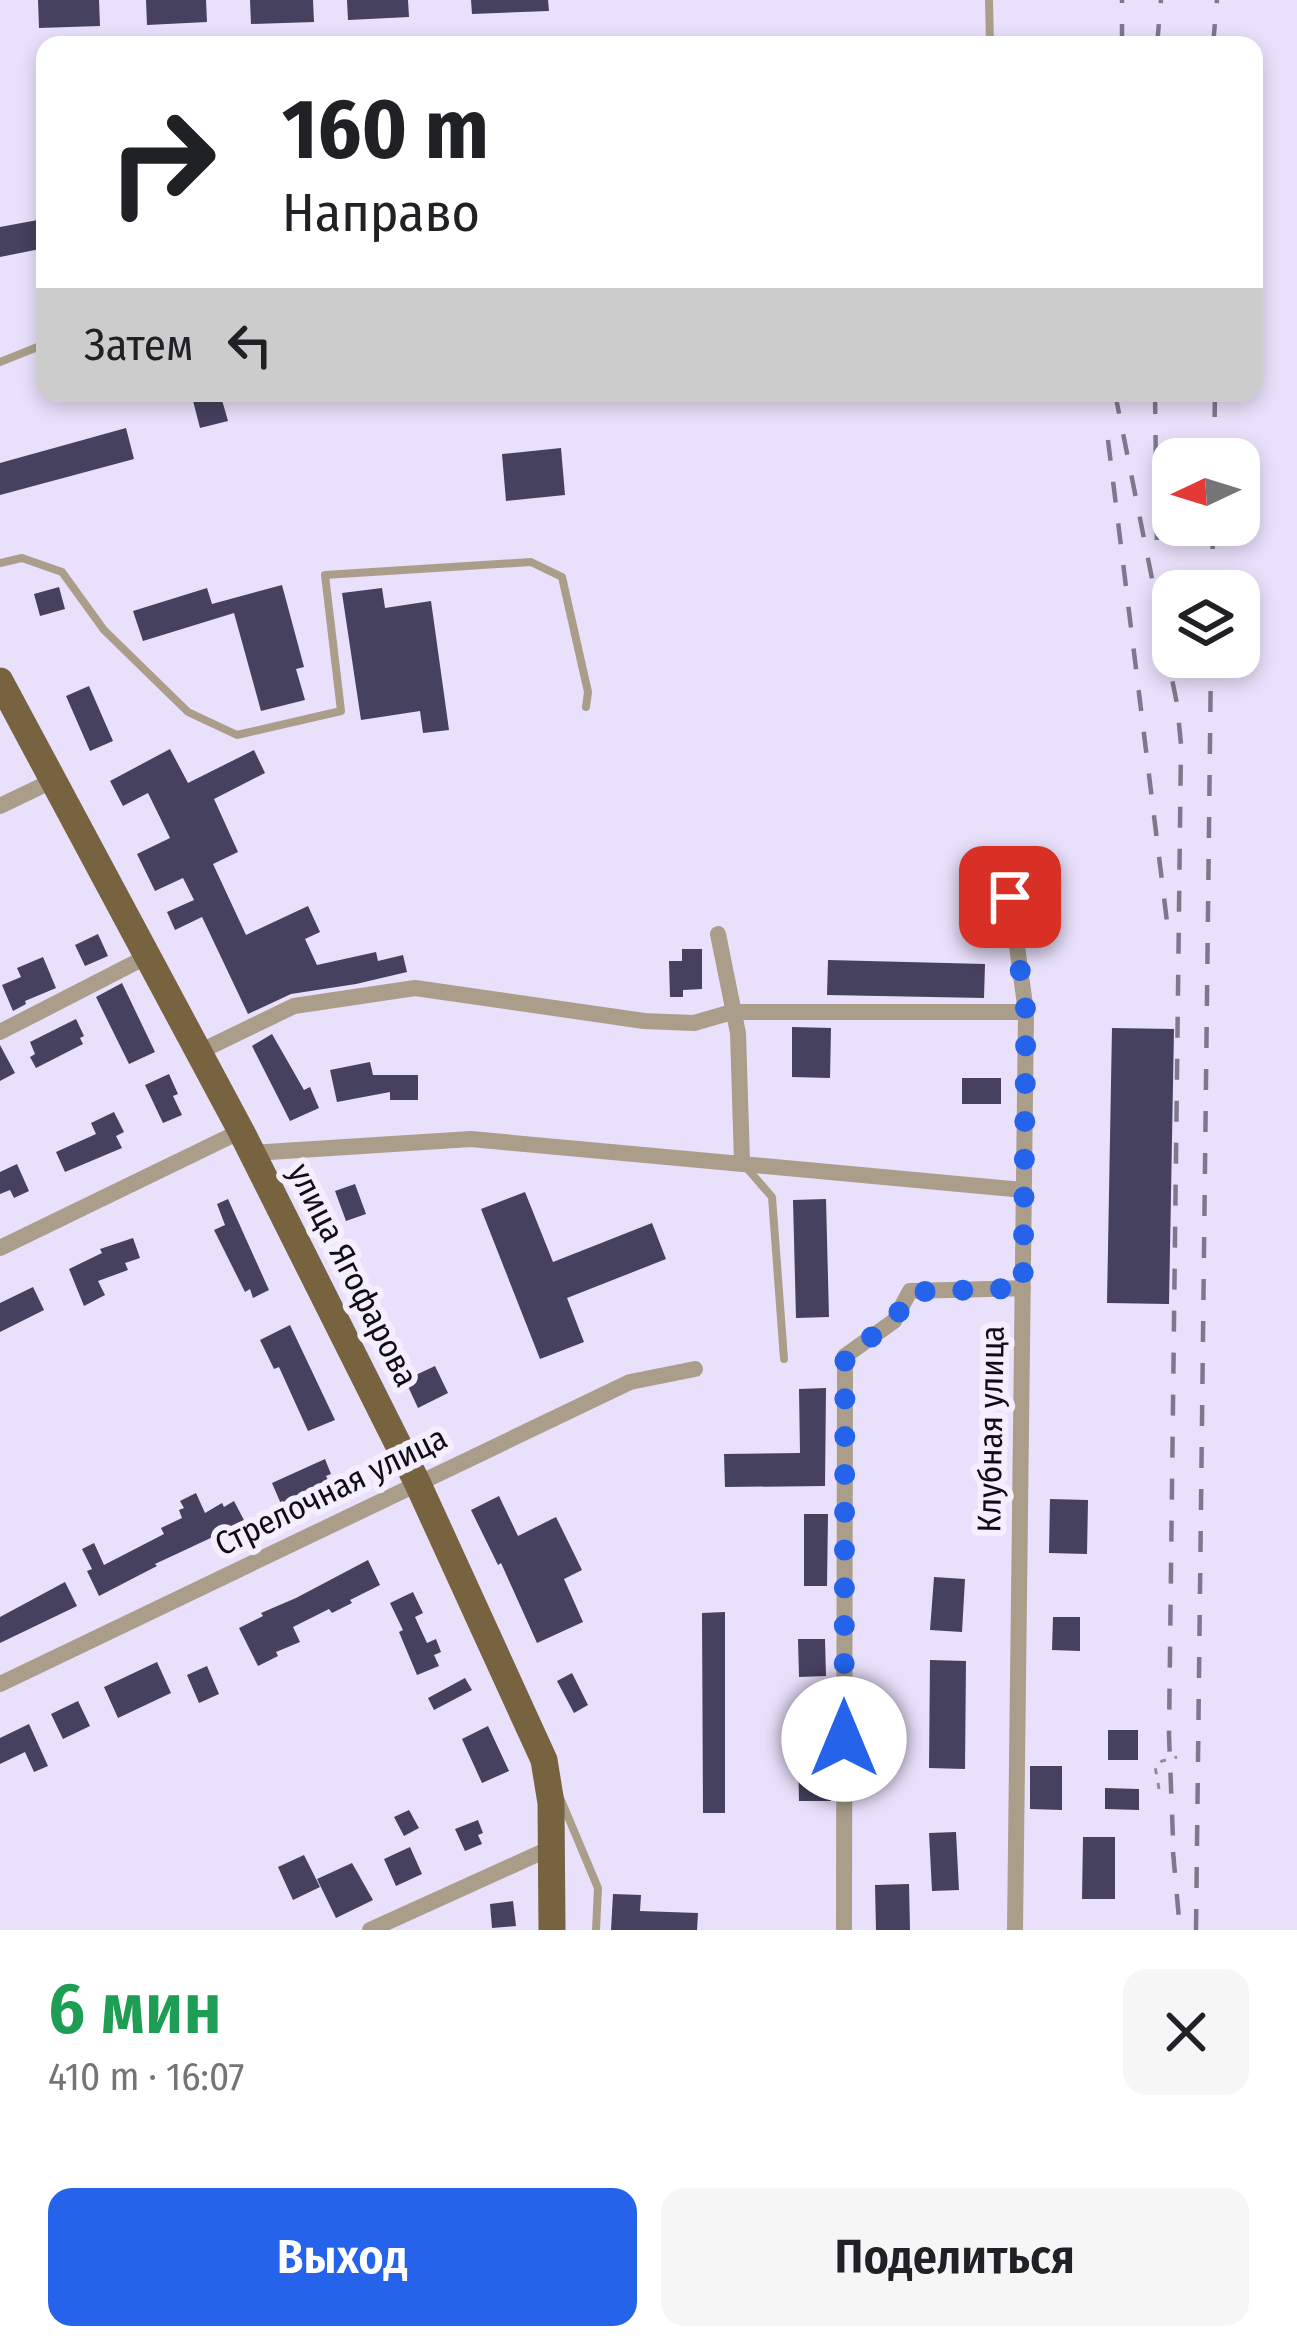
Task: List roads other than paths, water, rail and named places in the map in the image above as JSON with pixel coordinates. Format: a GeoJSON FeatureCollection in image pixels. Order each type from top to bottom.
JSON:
{"type":"FeatureCollection","features":[{"type":"Feature","properties":{"kind":"main road","name":"улица Ягофарова"},"geometry":{"type":"LineString","coordinates":[[0,681],[247,1142],[417,1482],[544,1760],[553,1847],[547,1927]]}},
{"type":"Feature","properties":{"kind":"street"},"geometry":{"type":"LineString","coordinates":[[0,806],[53,780]]}},
{"type":"Feature","properties":{"kind":"street","name":"Клубная улица"},"geometry":{"type":"LineString","coordinates":[[1005,859],[1026,1012],[1015,1930]]}},
{"type":"Feature","properties":{"kind":"street"},"geometry":{"type":"LineString","coordinates":[[718,934],[738,1033],[742,1162]]}},
{"type":"Feature","properties":{"kind":"street"},"geometry":{"type":"LineString","coordinates":[[0,1032],[148,956]]}},
{"type":"Feature","properties":{"kind":"street"},"geometry":{"type":"LineString","coordinates":[[199,1052],[294,1006],[415,988],[644,1021],[694,1023],[732,1012],[1026,1012]]}},
{"type":"Feature","properties":{"kind":"street"},"geometry":{"type":"LineString","coordinates":[[0,1248],[247,1142],[471,1139],[1024,1190]]}},
{"type":"Feature","properties":{"kind":"street"},"geometry":{"type":"LineString","coordinates":[[844,1930],[845,1356],[894,1321],[910,1292],[1023,1288]]}},
{"type":"Feature","properties":{"kind":"street","name":"Стрелочная улица"},"geometry":{"type":"LineString","coordinates":[[0,1684],[630,1382],[695,1369]]}},
{"type":"Feature","properties":{"kind":"street"},"geometry":{"type":"LineString","coordinates":[[370,1930],[553,1847]]}},
{"type":"Feature","properties":{"kind":"lane"},"geometry":{"type":"LineString","coordinates":[[989,0],[990,36]]}},
{"type":"Feature","properties":{"kind":"lane"},"geometry":{"type":"LineString","coordinates":[[0,362],[36,348]]}},
{"type":"Feature","properties":{"kind":"lane"},"geometry":{"type":"LineString","coordinates":[[0,563],[22,557],[62,572],[104,630],[188,712],[237,735],[341,711],[326,575],[531,562],[562,577],[588,692],[586,707]]}},
{"type":"Feature","properties":{"kind":"lane"},"geometry":{"type":"LineString","coordinates":[[742,1162],[772,1197],[784,1359]]}},
{"type":"Feature","properties":{"kind":"lane"},"geometry":{"type":"LineString","coordinates":[[544,1760],[598,1888],[596,1930]]}},
{"type":"Feature","properties":{"kind":"railway"},"geometry":{"type":"LineString","coordinates":[[1122,0],[1122,36]]}},
{"type":"Feature","properties":{"kind":"railway"},"geometry":{"type":"LineString","coordinates":[[1158,36],[1161,0]]}},
{"type":"Feature","properties":{"kind":"railway"},"geometry":{"type":"LineString","coordinates":[[1214,36],[1217,0]]}},
{"type":"Feature","properties":{"kind":"railway"},"geometry":{"type":"LineString","coordinates":[[1117,402],[1181,744],[1169,1735],[1174,1865]]}},
{"type":"Feature","properties":{"kind":"railway"},"geometry":{"type":"LineString","coordinates":[[1155,402],[1157,547]]}},
{"type":"Feature","properties":{"kind":"railway"},"geometry":{"type":"LineString","coordinates":[[1214,438],[1215,402]]}},
{"type":"Feature","properties":{"kind":"railway"},"geometry":{"type":"LineString","coordinates":[[1108,440],[1167,922]]}},
{"type":"Feature","properties":{"kind":"railway"},"geometry":{"type":"LineString","coordinates":[[1212,570],[1213,546]]}},
{"type":"Feature","properties":{"kind":"railway"},"geometry":{"type":"LineString","coordinates":[[1196,1930],[1211,678]]}},
{"type":"Feature","properties":{"kind":"railway"},"geometry":{"type":"LineString","coordinates":[[1173,1852],[1180,1930]]}}]}
